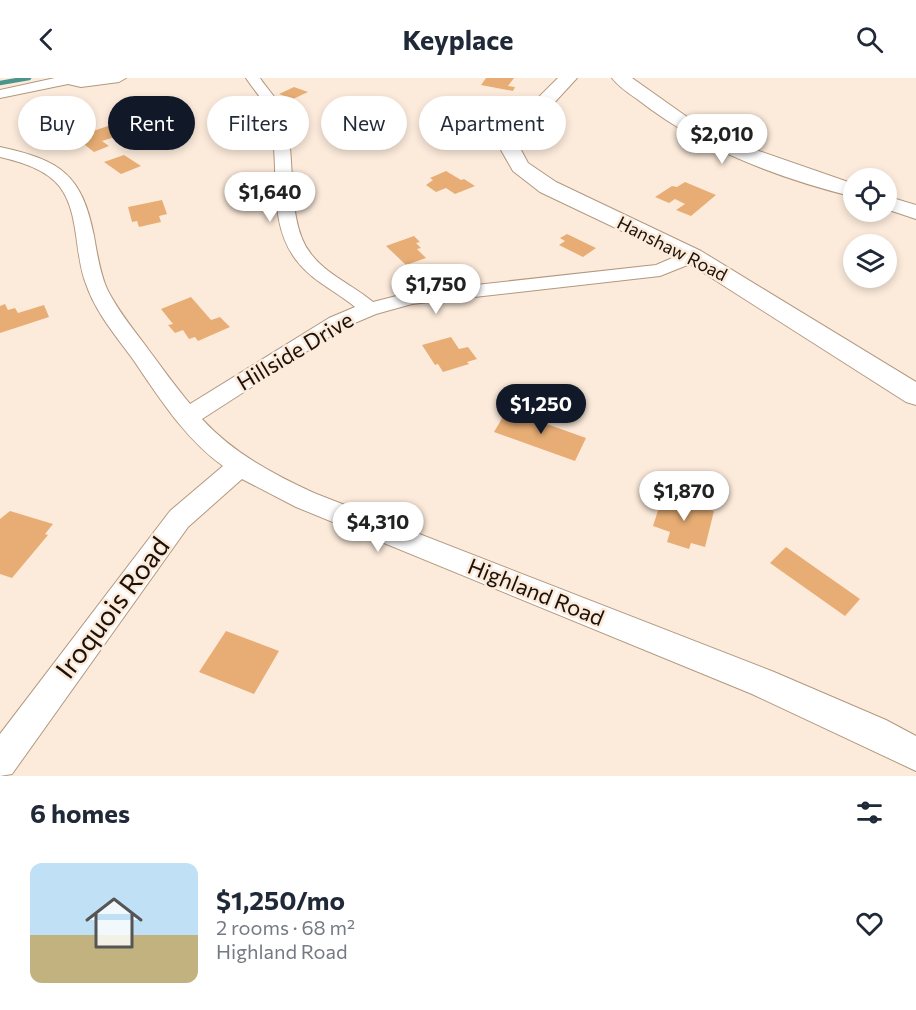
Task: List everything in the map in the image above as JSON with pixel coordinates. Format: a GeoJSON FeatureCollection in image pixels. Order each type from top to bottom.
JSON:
{"type":"FeatureCollection","features":[{"type":"Feature","properties":{"kind":"street"},"geometry":{"type":"LineString","coordinates":[[0,94],[69,78],[81,82],[119,78]]}},
{"type":"Feature","properties":{"kind":"street"},"geometry":{"type":"LineString","coordinates":[[253,78],[274,110],[280,129],[289,229],[292,240],[298,251],[320,275],[360,300],[369,309]]}},
{"type":"Feature","properties":{"kind":"street","name":"Hanshaw Road"},"geometry":{"type":"LineString","coordinates":[[568,78],[517,134],[512,150],[520,167],[548,187],[693,256],[916,395]]}},
{"type":"Feature","properties":{"kind":"street"},"geometry":{"type":"LineString","coordinates":[[621,78],[672,117],[713,140],[738,152],[843,187]]}},
{"type":"Feature","properties":{"kind":"street","name":"Highland Road"},"geometry":{"type":"LineString","coordinates":[[0,152],[39,164],[68,185],[78,204],[86,256],[97,287],[118,324],[187,417],[214,446],[240,466],[305,500],[763,683],[874,732],[916,754]]}},
{"type":"Feature","properties":{"kind":"street"},"geometry":{"type":"LineString","coordinates":[[897,206],[916,212]]}},
{"type":"Feature","properties":{"kind":"street","name":"Hillside Drive"},"geometry":{"type":"LineString","coordinates":[[187,417],[336,323],[369,309],[412,298],[660,270],[693,256]]}},
{"type":"Feature","properties":{"kind":"street","name":"Iroquois Road"},"geometry":{"type":"LineString","coordinates":[[0,762],[179,519],[240,466]]}},
{"type":"Feature","properties":{"kind":"building"},"geometry":{"type":"Polygon","coordinates":[[[486,78],[514,78],[508,86],[515,87],[513,91],[481,85],[486,78]]]}},
{"type":"Feature","properties":{"kind":"building"},"geometry":{"type":"Polygon","coordinates":[[[294,87],[308,92],[299,96],[279,94],[294,87]]]}},
{"type":"Feature","properties":{"kind":"building"},"geometry":{"type":"Polygon","coordinates":[[[108,126],[108,139],[102,141],[108,146],[94,152],[91,150],[96,150],[96,130],[108,126]]]}},
{"type":"Feature","properties":{"kind":"building"},"geometry":{"type":"Polygon","coordinates":[[[124,155],[141,166],[121,174],[104,162],[124,155]]]}},
{"type":"Feature","properties":{"kind":"building"},"geometry":{"type":"Polygon","coordinates":[[[446,171],[475,186],[455,194],[446,188],[436,192],[426,185],[433,180],[430,178],[446,171]]]}},
{"type":"Feature","properties":{"kind":"building"},"geometry":{"type":"Polygon","coordinates":[[[685,182],[716,195],[691,216],[676,210],[685,204],[675,199],[669,203],[655,197],[672,186],[677,187],[685,182]]]}},
{"type":"Feature","properties":{"kind":"building"},"geometry":{"type":"Polygon","coordinates":[[[162,200],[167,214],[159,216],[161,222],[139,227],[137,221],[132,222],[128,207],[162,200]]]}},
{"type":"Feature","properties":{"kind":"building"},"geometry":{"type":"Polygon","coordinates":[[[567,234],[596,248],[583,257],[559,245],[565,241],[560,238],[567,234]]]}},
{"type":"Feature","properties":{"kind":"building"},"geometry":{"type":"Polygon","coordinates":[[[414,236],[420,242],[416,243],[421,248],[417,249],[426,258],[406,265],[386,246],[414,236]]]}},
{"type":"Feature","properties":{"kind":"building"},"geometry":{"type":"Polygon","coordinates":[[[191,297],[211,320],[220,317],[230,327],[198,341],[195,337],[189,339],[183,330],[175,333],[168,325],[173,324],[161,309],[191,297]]]}},
{"type":"Feature","properties":{"kind":"building"},"geometry":{"type":"Polygon","coordinates":[[[5,304],[8,310],[15,308],[18,313],[44,305],[49,317],[0,333],[0,306],[5,304]]]}},
{"type":"Feature","properties":{"kind":"building"},"geometry":{"type":"Polygon","coordinates":[[[451,337],[459,349],[468,347],[477,359],[467,362],[469,364],[443,372],[438,364],[435,365],[422,345],[451,337]]]}},
{"type":"Feature","properties":{"kind":"building"},"geometry":{"type":"Polygon","coordinates":[[[507,410],[586,438],[575,461],[494,432],[507,410]]]}},
{"type":"Feature","properties":{"kind":"building"},"geometry":{"type":"Polygon","coordinates":[[[663,495],[714,511],[705,547],[691,543],[689,549],[667,542],[670,532],[653,526],[663,495]]]}},
{"type":"Feature","properties":{"kind":"building"},"geometry":{"type":"Polygon","coordinates":[[[10,511],[53,524],[45,534],[48,535],[12,578],[0,574],[0,519],[10,511]]]}},
{"type":"Feature","properties":{"kind":"building"},"geometry":{"type":"Polygon","coordinates":[[[786,547],[860,599],[845,616],[770,563],[786,547]]]}},
{"type":"Feature","properties":{"kind":"building"},"geometry":{"type":"Polygon","coordinates":[[[226,631],[279,651],[254,694],[199,672],[226,631]]]}},
{"type":"Feature","properties":{"kind":"waterway"},"geometry":{"type":"LineString","coordinates":[[0,83],[29,78]]}}]}
